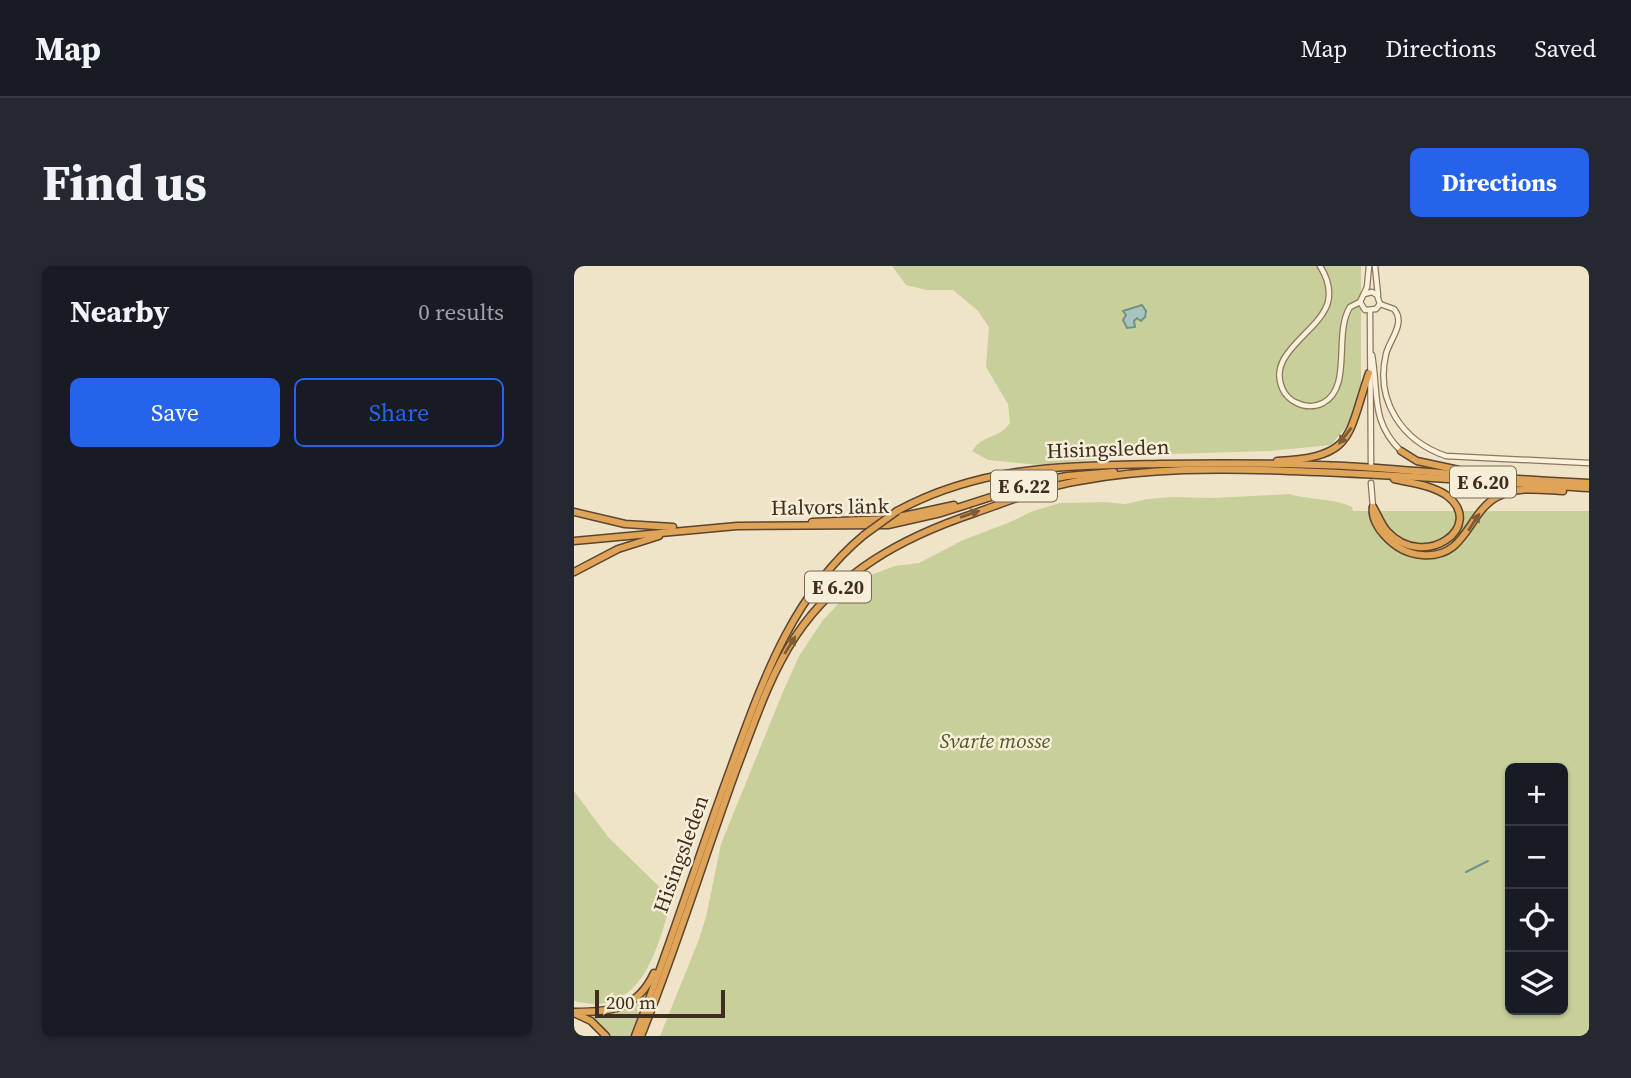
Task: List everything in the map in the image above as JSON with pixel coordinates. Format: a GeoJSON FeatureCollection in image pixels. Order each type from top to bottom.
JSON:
{"type":"FeatureCollection","features":[{"type":"Feature","properties":{"kind":"highway"},"geometry":{"type":"LineString","coordinates":[[1262,464],[1266,461],[1314,457],[1336,448],[1353,426],[1369,373]]}},
{"type":"Feature","properties":{"kind":"highway","name":"E 6.20"},"geometry":{"type":"LineString","coordinates":[[1401,451],[1429,465],[1484,473],[1491,477]]}},
{"type":"Feature","properties":{"kind":"highway","name":"Hisingsleden"},"geometry":{"type":"LineString","coordinates":[[635,1036],[773,657],[801,606],[818,582],[864,535],[897,511],[934,492],[981,477],[1032,469],[1118,465],[1262,464],[1359,467],[1588,487]]}},
{"type":"Feature","properties":{"kind":"highway","name":"Halvors länk"},"geometry":{"type":"LineString","coordinates":[[574,540],[673,527],[889,519],[947,506],[1054,475],[1118,465]]}},
{"type":"Feature","properties":{"kind":"highway","name":"Hisingsleden"},"geometry":{"type":"LineString","coordinates":[[643,1036],[724,802],[774,675],[796,636],[831,593],[876,556],[900,542],[933,527],[1056,486],[1087,479],[1165,471],[1255,470],[1379,474],[1588,487]]}},
{"type":"Feature","properties":{"kind":"highway","name":"Halvors länk"},"geometry":{"type":"LineString","coordinates":[[574,540],[737,526],[888,525],[941,513],[1029,485],[1068,476],[1165,471]]}},
{"type":"Feature","properties":{"kind":"highway"},"geometry":{"type":"LineString","coordinates":[[1373,507],[1387,531],[1413,546],[1426,548],[1443,544],[1454,534],[1458,525],[1457,510],[1452,501],[1443,494],[1429,487],[1379,474]]}},
{"type":"Feature","properties":{"kind":"highway"},"geometry":{"type":"LineString","coordinates":[[1373,507],[1377,525],[1391,542],[1414,554],[1433,555],[1456,545],[1483,508],[1503,494],[1518,490],[1582,491],[1588,487]]}},
{"type":"Feature","properties":{"kind":"highway","name":"E 6.22"},"geometry":{"type":"LineString","coordinates":[[574,512],[625,524],[673,527]]}},
{"type":"Feature","properties":{"kind":"highway","name":"E 6.22"},"geometry":{"type":"LineString","coordinates":[[574,572],[618,549],[681,530]]}},
{"type":"Feature","properties":{"kind":"highway","name":"E 6.20"},"geometry":{"type":"LineString","coordinates":[[574,1012],[600,1012],[626,1004],[643,991],[662,962]]}},
{"type":"Feature","properties":{"kind":"highway","name":"E 6.20"},"geometry":{"type":"LineString","coordinates":[[574,1012],[592,1021],[606,1036]]}},
{"type":"Feature","properties":{"kind":"street"},"geometry":{"type":"LineString","coordinates":[[1320,266],[1328,283],[1326,306],[1287,354],[1280,370],[1282,387],[1291,400],[1312,406],[1324,402],[1332,395],[1340,376],[1344,320],[1350,307],[1360,302],[1364,294],[1369,266]]}},
{"type":"Feature","properties":{"kind":"street"},"geometry":{"type":"LineString","coordinates":[[1375,266],[1380,304]]}},
{"type":"Feature","properties":{"kind":"street"},"geometry":{"type":"LineString","coordinates":[[1364,294],[1372,292],[1378,296]]}},
{"type":"Feature","properties":{"kind":"street"},"geometry":{"type":"LineString","coordinates":[[1360,302],[1363,309],[1370,311],[1380,304]]}},
{"type":"Feature","properties":{"kind":"street"},"geometry":{"type":"LineString","coordinates":[[1380,304],[1394,309],[1399,321],[1385,357],[1383,381],[1386,401],[1392,415],[1415,439],[1446,456],[1589,463]]}},
{"type":"Feature","properties":{"kind":"street"},"geometry":{"type":"LineString","coordinates":[[1370,311],[1371,465]]}},
{"type":"Feature","properties":{"kind":"street"},"geometry":{"type":"LineString","coordinates":[[1369,344],[1381,424],[1401,451]]}},
{"type":"Feature","properties":{"kind":"street"},"geometry":{"type":"LineString","coordinates":[[1371,483],[1373,507]]}},
{"type":"Feature","properties":{"kind":"green space"},"geometry":{"type":"Polygon","coordinates":[[[892,266],[1361,266],[1361,409],[1331,445],[1269,451],[1138,455],[1038,465],[988,460],[972,451],[1010,423],[1008,404],[986,367],[989,327],[978,311],[953,290],[926,290],[906,285],[892,266]]]}},
{"type":"Feature","properties":{"kind":"green space","name":"Svarte mosse"},"geometry":{"type":"Polygon","coordinates":[[[1289,494],[1337,502],[1352,507],[1353,511],[1589,511],[1589,1036],[660,1036],[706,917],[721,844],[782,694],[799,656],[823,620],[849,592],[868,576],[895,566],[919,563],[963,540],[1033,511],[1060,503],[1125,504],[1171,497],[1289,494]]]}},
{"type":"Feature","properties":{"kind":"green space"},"geometry":{"type":"Polygon","coordinates":[[[574,791],[608,837],[672,899],[656,949],[639,981],[628,993],[613,1001],[596,1004],[574,1001],[574,791]]]}},
{"type":"Feature","properties":{"kind":"green space"},"geometry":{"type":"Polygon","coordinates":[[[651,984],[631,1036],[609,1036],[597,1022],[585,1015],[605,1014],[622,1009],[638,999],[651,984]]]}},
{"type":"Feature","properties":{"kind":"water"},"geometry":{"type":"Polygon","coordinates":[[[1142,305],[1146,311],[1145,317],[1141,321],[1137,318],[1134,321],[1135,327],[1127,328],[1123,311],[1142,305]]]}},
{"type":"Feature","properties":{"kind":"waterway"},"geometry":{"type":"LineString","coordinates":[[1466,872],[1488,861]]}}]}
